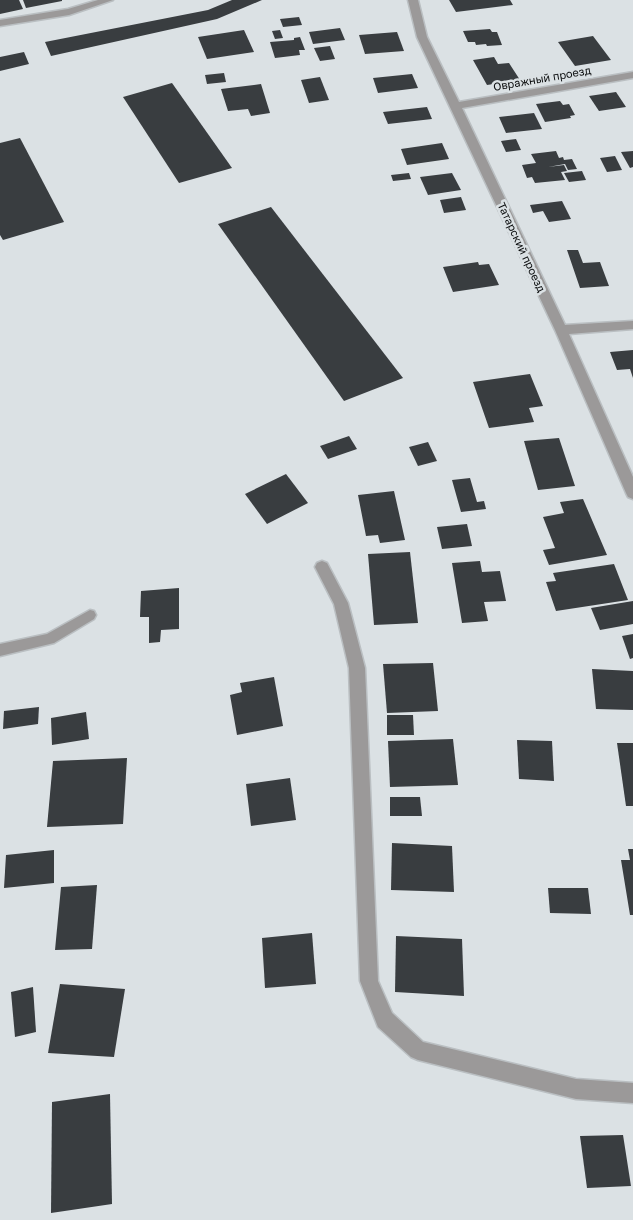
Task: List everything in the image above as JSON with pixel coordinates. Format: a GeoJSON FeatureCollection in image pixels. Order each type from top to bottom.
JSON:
{"type":"FeatureCollection","features":[{"type":"Feature","properties":{"kind":"street"},"geometry":{"type":"LineString","coordinates":[[0,23],[70,12],[108,0]]}},
{"type":"Feature","properties":{"kind":"street","name":"Татарский проезд"},"geometry":{"type":"LineString","coordinates":[[413,0],[422,37],[561,330],[633,494]]}},
{"type":"Feature","properties":{"kind":"street","name":"Овражный проезд"},"geometry":{"type":"LineString","coordinates":[[456,106],[633,75]]}},
{"type":"Feature","properties":{"kind":"street"},"geometry":{"type":"LineString","coordinates":[[561,330],[633,325]]}},
{"type":"Feature","properties":{"kind":"street"},"geometry":{"type":"LineString","coordinates":[[322,567],[341,603],[357,668],[369,980],[385,1020],[418,1050],[576,1089],[633,1093]]}},
{"type":"Feature","properties":{"kind":"lane"},"geometry":{"type":"LineString","coordinates":[[0,650],[50,639],[90,615]]}},
{"type":"Feature","properties":{"kind":"building"},"geometry":{"type":"Polygon","coordinates":[[[0,0],[19,0],[23,9],[0,14],[0,0]]]}},
{"type":"Feature","properties":{"kind":"building"},"geometry":{"type":"Polygon","coordinates":[[[23,0],[62,0],[62,1],[26,8],[23,0]]]}},
{"type":"Feature","properties":{"kind":"building"},"geometry":{"type":"Polygon","coordinates":[[[232,0],[262,0],[217,19],[51,56],[45,42],[208,10],[232,0]]]}},
{"type":"Feature","properties":{"kind":"building"},"geometry":{"type":"Polygon","coordinates":[[[449,0],[510,0],[513,5],[456,12],[449,0]]]}},
{"type":"Feature","properties":{"kind":"building"},"geometry":{"type":"Polygon","coordinates":[[[299,17],[302,25],[283,27],[280,19],[299,17]]]}},
{"type":"Feature","properties":{"kind":"building"},"geometry":{"type":"Polygon","coordinates":[[[340,28],[345,40],[313,44],[309,32],[340,28]]]}},
{"type":"Feature","properties":{"kind":"building"},"geometry":{"type":"Polygon","coordinates":[[[490,29],[492,32],[497,32],[502,45],[476,45],[475,42],[468,42],[463,31],[490,29]]]}},
{"type":"Feature","properties":{"kind":"building"},"geometry":{"type":"Polygon","coordinates":[[[244,30],[254,52],[207,59],[198,37],[244,30]]]}},
{"type":"Feature","properties":{"kind":"building"},"geometry":{"type":"Polygon","coordinates":[[[280,30],[283,38],[275,39],[272,31],[280,30]]]}},
{"type":"Feature","properties":{"kind":"building"},"geometry":{"type":"Polygon","coordinates":[[[397,32],[404,51],[365,54],[359,35],[397,32]]]}},
{"type":"Feature","properties":{"kind":"building"},"geometry":{"type":"Polygon","coordinates":[[[593,36],[611,60],[575,66],[558,42],[593,36]]]}},
{"type":"Feature","properties":{"kind":"building"},"geometry":{"type":"Polygon","coordinates":[[[300,37],[305,50],[299,50],[300,55],[275,58],[270,42],[294,40],[294,38],[300,37]]]}},
{"type":"Feature","properties":{"kind":"building"},"geometry":{"type":"Polygon","coordinates":[[[330,46],[335,59],[320,61],[314,48],[330,46]]]}},
{"type":"Feature","properties":{"kind":"building"},"geometry":{"type":"Polygon","coordinates":[[[24,52],[29,64],[0,71],[0,57],[24,52]]]}},
{"type":"Feature","properties":{"kind":"building"},"geometry":{"type":"Polygon","coordinates":[[[494,57],[498,64],[509,63],[520,80],[487,85],[473,60],[494,57]]]}},
{"type":"Feature","properties":{"kind":"building"},"geometry":{"type":"Polygon","coordinates":[[[224,73],[226,82],[207,84],[205,75],[224,73]]]}},
{"type":"Feature","properties":{"kind":"building"},"geometry":{"type":"Polygon","coordinates":[[[412,74],[418,88],[378,93],[373,78],[412,74]]]}},
{"type":"Feature","properties":{"kind":"building"},"geometry":{"type":"Polygon","coordinates":[[[320,77],[329,100],[309,103],[301,80],[320,77]]]}},
{"type":"Feature","properties":{"kind":"building"},"geometry":{"type":"Polygon","coordinates":[[[172,83],[232,168],[179,183],[123,97],[172,83]]]}},
{"type":"Feature","properties":{"kind":"building"},"geometry":{"type":"Polygon","coordinates":[[[261,84],[270,113],[251,116],[248,109],[228,111],[221,89],[261,84]]]}},
{"type":"Feature","properties":{"kind":"building"},"geometry":{"type":"Polygon","coordinates":[[[616,92],[626,107],[599,111],[589,96],[616,92]]]}},
{"type":"Feature","properties":{"kind":"building"},"geometry":{"type":"Polygon","coordinates":[[[560,101],[563,105],[569,104],[575,115],[570,116],[571,118],[545,122],[536,104],[560,101]]]}},
{"type":"Feature","properties":{"kind":"building"},"geometry":{"type":"Polygon","coordinates":[[[427,107],[432,119],[388,124],[383,112],[427,107]]]}},
{"type":"Feature","properties":{"kind":"building"},"geometry":{"type":"Polygon","coordinates":[[[534,113],[542,129],[506,133],[499,117],[534,113]]]}},
{"type":"Feature","properties":{"kind":"building"},"geometry":{"type":"Polygon","coordinates":[[[20,138],[64,222],[3,240],[0,235],[0,143],[20,138]]]}},
{"type":"Feature","properties":{"kind":"building"},"geometry":{"type":"Polygon","coordinates":[[[516,139],[521,150],[506,152],[501,141],[516,139]]]}},
{"type":"Feature","properties":{"kind":"building"},"geometry":{"type":"Polygon","coordinates":[[[442,143],[449,159],[407,165],[401,149],[442,143]]]}},
{"type":"Feature","properties":{"kind":"building"},"geometry":{"type":"Polygon","coordinates":[[[556,151],[559,158],[563,157],[564,160],[572,159],[577,169],[568,170],[565,164],[548,167],[564,165],[567,171],[561,172],[565,180],[535,183],[532,177],[527,178],[522,165],[536,163],[531,154],[556,151]]]}},
{"type":"Feature","properties":{"kind":"building"},"geometry":{"type":"Polygon","coordinates":[[[633,151],[633,167],[630,168],[621,152],[633,151]]]}},
{"type":"Feature","properties":{"kind":"building"},"geometry":{"type":"Polygon","coordinates":[[[615,156],[622,170],[607,172],[600,158],[615,156]]]}},
{"type":"Feature","properties":{"kind":"building"},"geometry":{"type":"Polygon","coordinates":[[[582,171],[586,180],[569,182],[564,173],[582,171]]]}},
{"type":"Feature","properties":{"kind":"building"},"geometry":{"type":"Polygon","coordinates":[[[409,173],[411,179],[393,181],[391,175],[409,173]]]}},
{"type":"Feature","properties":{"kind":"building"},"geometry":{"type":"Polygon","coordinates":[[[452,173],[461,190],[428,195],[420,177],[452,173]]]}},
{"type":"Feature","properties":{"kind":"building"},"geometry":{"type":"Polygon","coordinates":[[[461,197],[466,210],[444,213],[440,200],[461,197]]]}},
{"type":"Feature","properties":{"kind":"building"},"geometry":{"type":"Polygon","coordinates":[[[562,201],[571,219],[549,222],[543,211],[533,213],[530,205],[562,201]]]}},
{"type":"Feature","properties":{"kind":"building"},"geometry":{"type":"Polygon","coordinates":[[[271,207],[403,378],[344,401],[218,224],[271,207]]]}},
{"type":"Feature","properties":{"kind":"building"},"geometry":{"type":"Polygon","coordinates":[[[567,250],[578,250],[583,263],[600,262],[609,286],[580,288],[567,250]]]}},
{"type":"Feature","properties":{"kind":"building"},"geometry":{"type":"Polygon","coordinates":[[[478,262],[479,265],[489,264],[499,285],[453,292],[443,267],[478,262]]]}},
{"type":"Feature","properties":{"kind":"building"},"geometry":{"type":"Polygon","coordinates":[[[633,350],[633,378],[630,369],[617,370],[610,352],[633,350]]]}},
{"type":"Feature","properties":{"kind":"building"},"geometry":{"type":"Polygon","coordinates":[[[530,374],[543,406],[529,408],[534,422],[489,428],[473,382],[530,374]]]}},
{"type":"Feature","properties":{"kind":"building"},"geometry":{"type":"Polygon","coordinates":[[[349,436],[357,449],[328,459],[320,446],[349,436]]]}},
{"type":"Feature","properties":{"kind":"building"},"geometry":{"type":"Polygon","coordinates":[[[559,438],[575,486],[538,490],[524,441],[559,438]]]}},
{"type":"Feature","properties":{"kind":"building"},"geometry":{"type":"Polygon","coordinates":[[[428,442],[437,461],[418,466],[409,447],[428,442]]]}},
{"type":"Feature","properties":{"kind":"building"},"geometry":{"type":"Polygon","coordinates":[[[286,474],[308,503],[267,524],[245,494],[286,474]]]}},
{"type":"Feature","properties":{"kind":"building"},"geometry":{"type":"Polygon","coordinates":[[[470,478],[477,502],[484,501],[486,509],[461,512],[452,480],[470,478]]]}},
{"type":"Feature","properties":{"kind":"building"},"geometry":{"type":"Polygon","coordinates":[[[394,491],[405,540],[380,543],[378,535],[366,536],[358,495],[394,491]]]}},
{"type":"Feature","properties":{"kind":"building"},"geometry":{"type":"Polygon","coordinates":[[[583,499],[607,555],[549,565],[543,550],[555,548],[543,517],[564,513],[560,502],[583,499]]]}},
{"type":"Feature","properties":{"kind":"building"},"geometry":{"type":"Polygon","coordinates":[[[467,524],[472,546],[442,549],[437,527],[467,524]]]}},
{"type":"Feature","properties":{"kind":"building"},"geometry":{"type":"Polygon","coordinates":[[[410,552],[418,623],[374,625],[368,554],[410,552]]]}},
{"type":"Feature","properties":{"kind":"building"},"geometry":{"type":"Polygon","coordinates":[[[480,561],[482,572],[500,571],[506,601],[484,602],[488,621],[462,623],[452,563],[480,561]]]}},
{"type":"Feature","properties":{"kind":"building"},"geometry":{"type":"Polygon","coordinates":[[[614,564],[628,600],[556,611],[546,582],[556,581],[553,573],[614,564]]]}},
{"type":"Feature","properties":{"kind":"building"},"geometry":{"type":"Polygon","coordinates":[[[179,588],[179,629],[161,630],[160,642],[149,643],[149,617],[140,617],[141,591],[179,588]]]}},
{"type":"Feature","properties":{"kind":"building"},"geometry":{"type":"Polygon","coordinates":[[[633,601],[633,624],[600,630],[591,608],[633,601]]]}},
{"type":"Feature","properties":{"kind":"building"},"geometry":{"type":"Polygon","coordinates":[[[633,634],[633,658],[630,659],[622,636],[633,634]]]}},
{"type":"Feature","properties":{"kind":"building"},"geometry":{"type":"Polygon","coordinates":[[[433,663],[438,711],[387,713],[383,664],[433,663]]]}},
{"type":"Feature","properties":{"kind":"building"},"geometry":{"type":"Polygon","coordinates":[[[592,669],[633,671],[633,710],[596,709],[592,669]]]}},
{"type":"Feature","properties":{"kind":"building"},"geometry":{"type":"Polygon","coordinates":[[[274,677],[283,726],[237,735],[230,695],[242,692],[240,683],[274,677]]]}},
{"type":"Feature","properties":{"kind":"building"},"geometry":{"type":"Polygon","coordinates":[[[39,707],[38,724],[3,729],[4,711],[39,707]]]}},
{"type":"Feature","properties":{"kind":"building"},"geometry":{"type":"Polygon","coordinates":[[[86,712],[89,739],[52,745],[51,718],[86,712]]]}},
{"type":"Feature","properties":{"kind":"building"},"geometry":{"type":"Polygon","coordinates":[[[387,715],[413,715],[414,735],[387,735],[387,715]]]}},
{"type":"Feature","properties":{"kind":"building"},"geometry":{"type":"Polygon","coordinates":[[[453,739],[458,785],[390,787],[388,741],[453,739]]]}},
{"type":"Feature","properties":{"kind":"building"},"geometry":{"type":"Polygon","coordinates":[[[517,740],[552,741],[554,781],[519,779],[517,740]]]}},
{"type":"Feature","properties":{"kind":"building"},"geometry":{"type":"Polygon","coordinates":[[[617,743],[633,743],[633,806],[626,806],[617,743]]]}},
{"type":"Feature","properties":{"kind":"building"},"geometry":{"type":"Polygon","coordinates":[[[127,758],[123,824],[47,827],[53,761],[127,758]]]}},
{"type":"Feature","properties":{"kind":"building"},"geometry":{"type":"Polygon","coordinates":[[[290,778],[296,820],[251,826],[246,784],[290,778]]]}},
{"type":"Feature","properties":{"kind":"building"},"geometry":{"type":"Polygon","coordinates":[[[390,797],[420,797],[422,816],[390,816],[390,797]]]}},
{"type":"Feature","properties":{"kind":"building"},"geometry":{"type":"Polygon","coordinates":[[[392,843],[452,846],[454,892],[391,890],[392,843]]]}},
{"type":"Feature","properties":{"kind":"building"},"geometry":{"type":"Polygon","coordinates":[[[628,849],[633,849],[633,915],[630,915],[621,860],[630,860],[628,849]]]}},
{"type":"Feature","properties":{"kind":"building"},"geometry":{"type":"Polygon","coordinates":[[[54,850],[54,883],[4,888],[6,855],[54,850]]]}},
{"type":"Feature","properties":{"kind":"building"},"geometry":{"type":"Polygon","coordinates":[[[97,885],[92,949],[55,950],[61,887],[97,885]]]}},
{"type":"Feature","properties":{"kind":"building"},"geometry":{"type":"Polygon","coordinates":[[[548,888],[588,888],[591,914],[550,913],[548,888]]]}},
{"type":"Feature","properties":{"kind":"building"},"geometry":{"type":"Polygon","coordinates":[[[312,933],[316,984],[265,988],[262,938],[312,933]]]}},
{"type":"Feature","properties":{"kind":"building"},"geometry":{"type":"Polygon","coordinates":[[[396,936],[462,939],[464,996],[395,992],[396,936]]]}},
{"type":"Feature","properties":{"kind":"building"},"geometry":{"type":"Polygon","coordinates":[[[60,984],[125,989],[114,1057],[48,1053],[60,984]]]}},
{"type":"Feature","properties":{"kind":"building"},"geometry":{"type":"Polygon","coordinates":[[[33,987],[36,1032],[15,1037],[11,992],[33,987]]]}},
{"type":"Feature","properties":{"kind":"building"},"geometry":{"type":"Polygon","coordinates":[[[110,1094],[112,1204],[51,1213],[52,1102],[110,1094]]]}},
{"type":"Feature","properties":{"kind":"building"},"geometry":{"type":"Polygon","coordinates":[[[623,1135],[631,1186],[587,1188],[580,1136],[623,1135]]]}}]}
